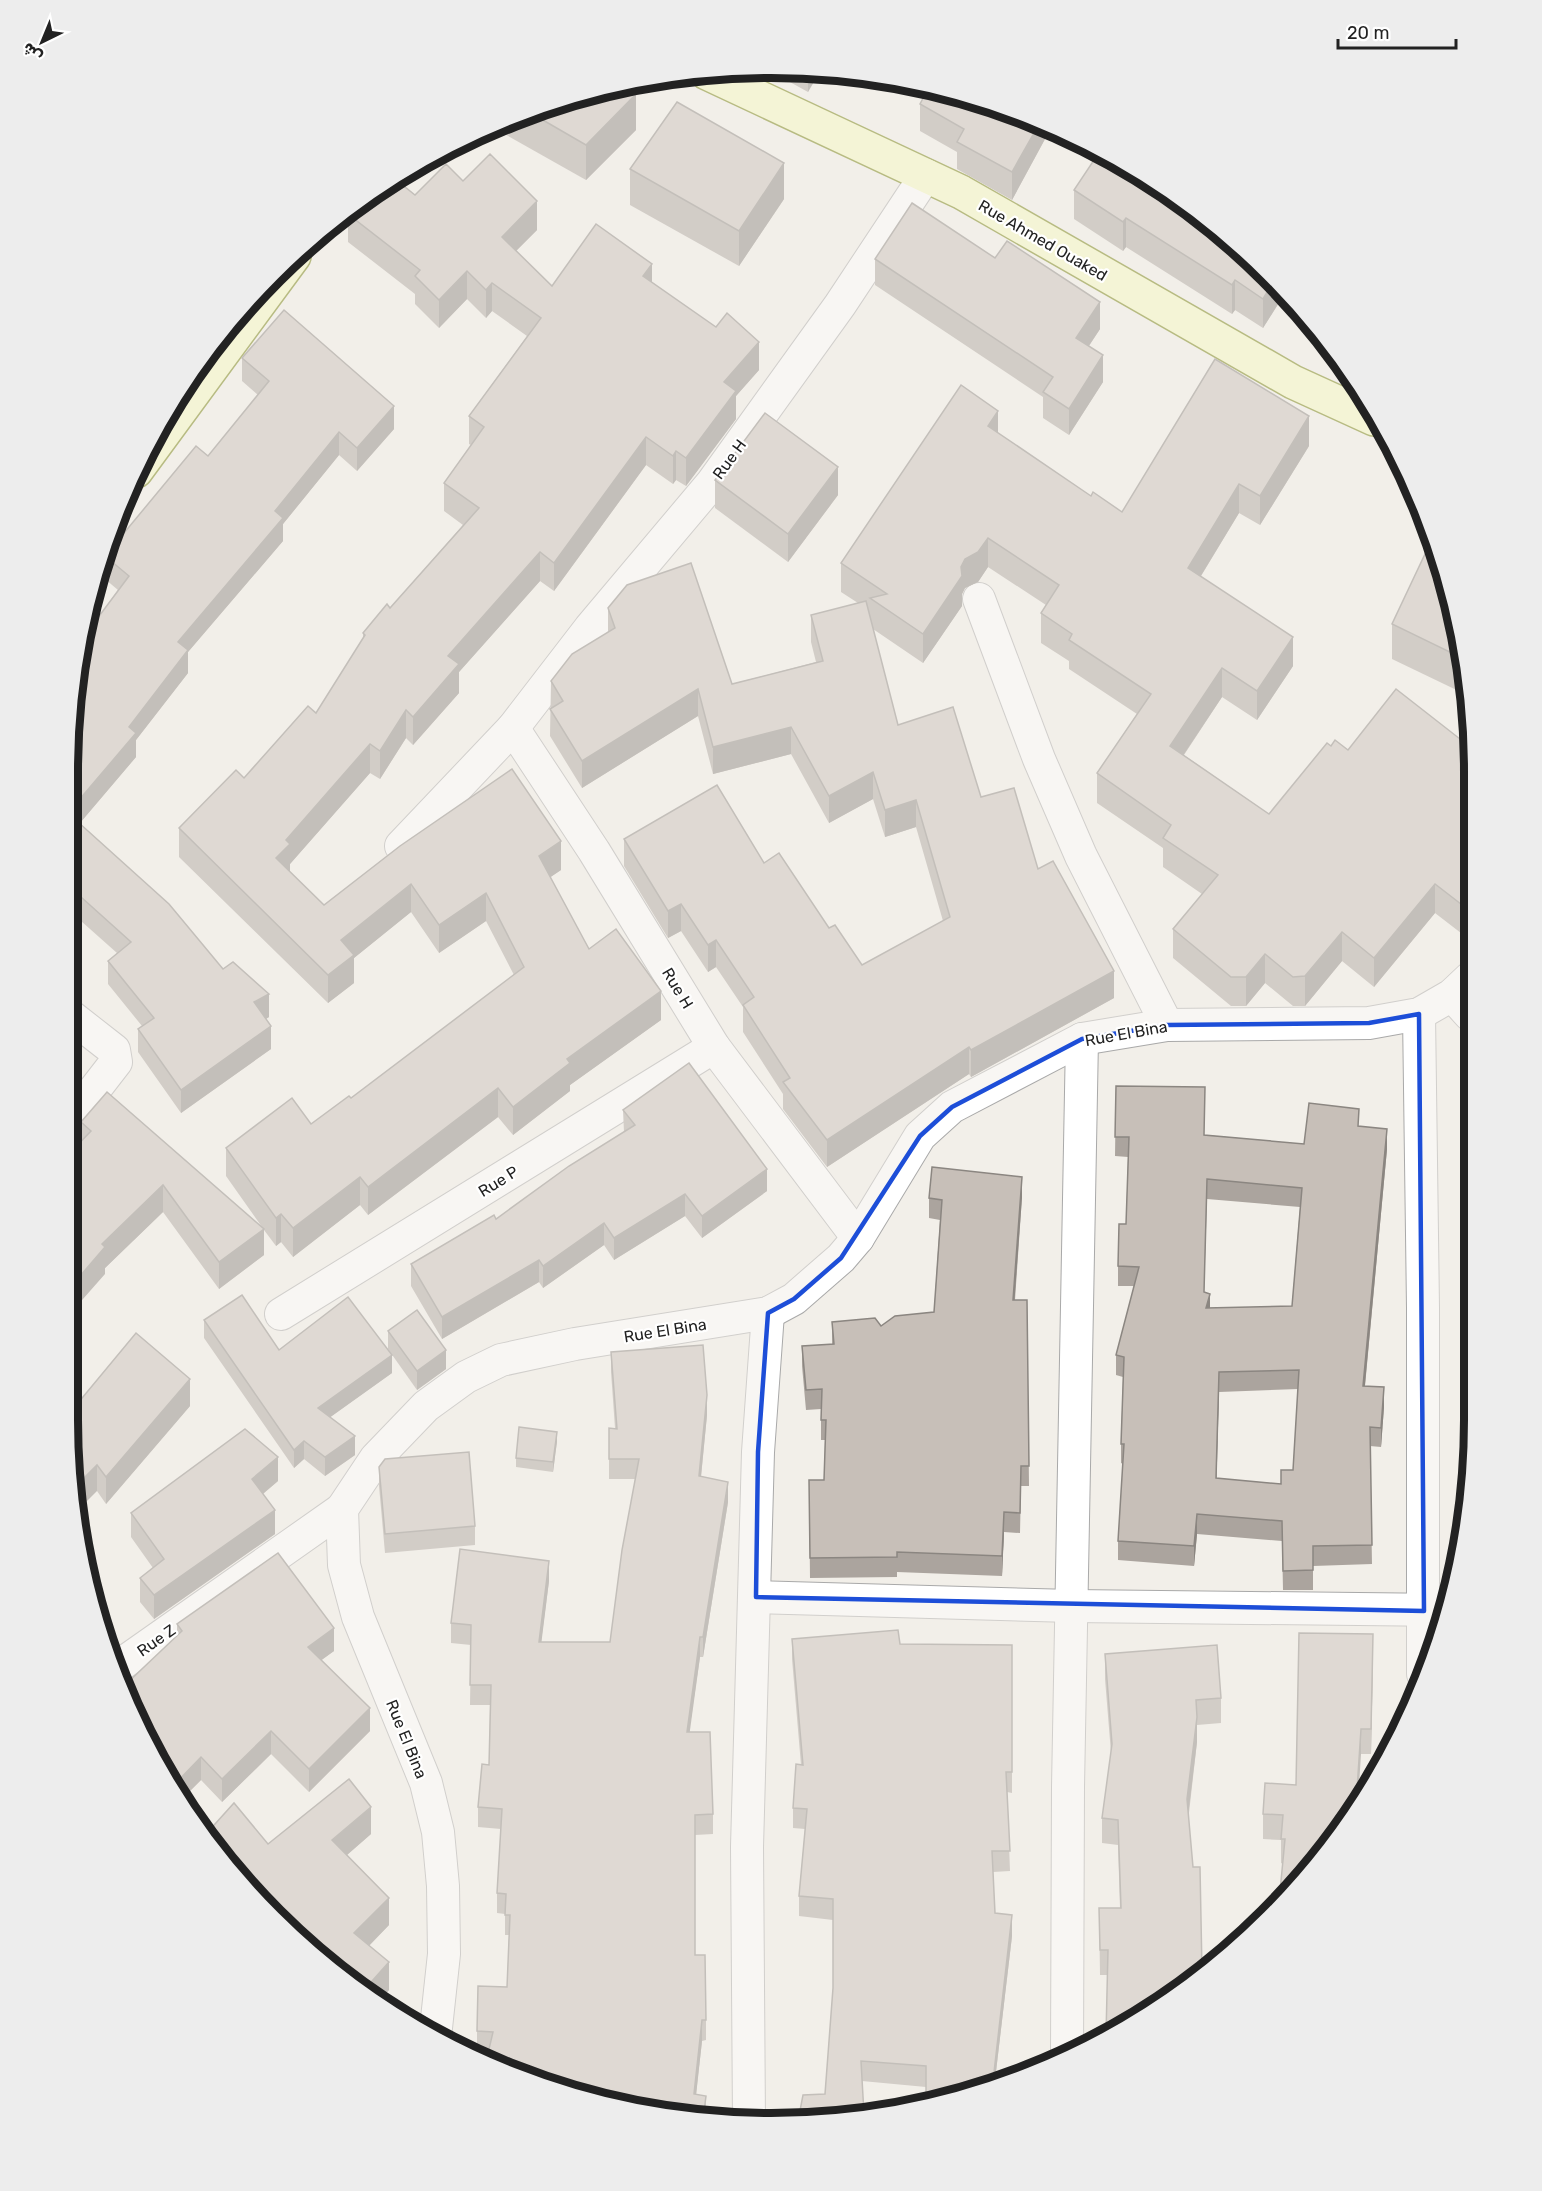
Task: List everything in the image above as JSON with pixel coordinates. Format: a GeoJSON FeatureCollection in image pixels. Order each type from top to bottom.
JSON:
{"type":"FeatureCollection","features":[{"type":"Feature","properties":{"kind":"main road","name":"Rue Ahmed Ouaked"},"geometry":{"type":"LineString","coordinates":[[720,80],[961,192],[1293,382],[1365,415]]}},
{"type":"Feature","properties":{"kind":"street","name":"Rue H"},"geometry":{"type":"LineString","coordinates":[[401,846],[513,728],[590,628],[712,483],[840,305],[926,175]]}},
{"type":"Feature","properties":{"kind":"street"},"geometry":{"type":"LineString","coordinates":[[979,599],[1039,759],[1081,856],[1167,1025]]}},
{"type":"Feature","properties":{"kind":"street","name":"Rue H"},"geometry":{"type":"LineString","coordinates":[[513,728],[594,851],[714,1047],[858,1238]]}},
{"type":"Feature","properties":{"kind":"street","name":"Rue El Bina"},"geometry":{"type":"LineString","coordinates":[[436,2027],[444,1954],[443,1886],[438,1832],[426,1783],[358,1617],[344,1565],[342,1509],[376,1458],[426,1406],[466,1377],[501,1360],[575,1344],[768,1313],[794,1299],[818,1280],[858,1238],[920,1136],[952,1107],[1082,1039],[1167,1025],[1369,1023],[1419,1014],[1464,996]]}},
{"type":"Feature","properties":{"kind":"street"},"geometry":{"type":"LineString","coordinates":[[756,1597],[1072,1606],[1436,1611],[1419,1014]]}},
{"type":"Feature","properties":{"kind":"street"},"geometry":{"type":"LineString","coordinates":[[78,1022],[114,1050],[116,1062],[110,1074],[78,1112]]}},
{"type":"Feature","properties":{"kind":"street"},"geometry":{"type":"LineString","coordinates":[[1067,2047],[1082,1039]]}},
{"type":"Feature","properties":{"kind":"street","name":"Rue P"},"geometry":{"type":"LineString","coordinates":[[281,1314],[714,1047]]}},
{"type":"Feature","properties":{"kind":"street"},"geometry":{"type":"LineString","coordinates":[[749,2113],[747,1846],[756,1597],[758,1452],[768,1313]]}},
{"type":"Feature","properties":{"kind":"street","name":"Rue Z"},"geometry":{"type":"LineString","coordinates":[[123,1663],[342,1509]]}},
{"type":"Feature","properties":{"kind":"highlighted area"},"geometry":{"type":"Polygon","coordinates":[[[1419,1014],[1424,1611],[756,1597],[758,1452],[768,1313],[794,1299],[841,1258],[920,1136],[952,1107],[1082,1039],[1167,1025],[1369,1023],[1419,1014]]]}},
{"type":"Feature","properties":{"kind":"building"},"geometry":{"type":"Polygon","coordinates":[[[632,92],[636,94],[586,145],[540,118],[592,102],[632,92]]]}},
{"type":"Feature","properties":{"kind":"building"},"geometry":{"type":"Polygon","coordinates":[[[924,96],[994,115],[1035,131],[1012,172],[957,142],[964,129],[920,104],[924,96]]]}},
{"type":"Feature","properties":{"kind":"building"},"geometry":{"type":"Polygon","coordinates":[[[677,102],[784,163],[739,231],[630,169],[677,102]]]}},
{"type":"Feature","properties":{"kind":"building"},"geometry":{"type":"Polygon","coordinates":[[[490,154],[537,201],[502,237],[552,286],[596,224],[652,264],[643,276],[716,327],[727,313],[759,342],[724,382],[736,391],[686,458],[676,451],[673,456],[646,437],[554,563],[540,552],[448,656],[459,664],[413,717],[406,710],[380,751],[370,744],[286,840],[290,844],[276,858],[324,905],[400,846],[512,769],[561,841],[539,856],[589,949],[616,929],[661,991],[567,1059],[570,1063],[513,1107],[498,1088],[368,1187],[360,1177],[293,1228],[281,1214],[276,1218],[226,1148],[292,1098],[311,1124],[349,1096],[351,1098],[524,967],[486,893],[439,925],[411,884],[341,940],[354,955],[328,975],[179,828],[236,770],[244,778],[308,706],[316,713],[365,635],[363,633],[387,604],[390,608],[479,508],[444,483],[484,427],[469,416],[541,318],[492,283],[486,290],[467,271],[439,300],[415,276],[420,270],[353,218],[402,185],[415,195],[446,164],[463,181],[490,154]]]}},
{"type":"Feature","properties":{"kind":"building"},"geometry":{"type":"Polygon","coordinates":[[[1095,158],[1156,195],[1193,221],[1228,250],[1269,289],[1263,299],[1235,280],[1232,285],[1126,218],[1123,222],[1074,190],[1095,158]]]}},
{"type":"Feature","properties":{"kind":"building"},"geometry":{"type":"Polygon","coordinates":[[[912,203],[995,258],[1007,241],[1100,302],[1076,338],[1103,355],[1069,409],[1043,392],[1053,377],[875,259],[912,203]]]}},
{"type":"Feature","properties":{"kind":"building"},"geometry":{"type":"Polygon","coordinates":[[[284,310],[394,406],[357,448],[339,432],[275,511],[283,518],[178,642],[188,650],[129,727],[136,733],[78,801],[79,726],[91,636],[94,622],[129,576],[111,561],[118,540],[196,446],[208,456],[269,381],[242,358],[284,310]]]}},
{"type":"Feature","properties":{"kind":"building"},"geometry":{"type":"Polygon","coordinates":[[[1215,359],[1309,416],[1260,496],[1239,484],[1188,568],[1293,637],[1257,691],[1222,668],[1170,746],[1269,814],[1327,743],[1331,746],[1335,740],[1348,750],[1396,689],[1463,742],[1464,906],[1435,884],[1374,958],[1342,932],[1305,976],[1293,977],[1265,954],[1246,977],[1231,977],[1173,929],[1218,875],[1163,838],[1171,825],[1097,773],[1151,694],[1069,640],[1072,634],[1041,613],[1059,585],[988,538],[978,552],[965,559],[961,567],[962,576],[923,634],[870,598],[887,594],[841,563],[961,385],[998,411],[988,426],[1091,496],[1093,492],[1122,512],[1215,359]]]}},
{"type":"Feature","properties":{"kind":"building"},"geometry":{"type":"Polygon","coordinates":[[[765,413],[838,467],[788,534],[715,480],[765,413]]]}},
{"type":"Feature","properties":{"kind":"building"},"geometry":{"type":"Polygon","coordinates":[[[1425,554],[1429,556],[1454,654],[1392,624],[1425,554]]]}},
{"type":"Feature","properties":{"kind":"building"},"geometry":{"type":"Polygon","coordinates":[[[691,563],[732,684],[823,661],[811,615],[866,601],[898,725],[953,707],[981,797],[1014,788],[1038,869],[1053,861],[1114,971],[971,1050],[969,1047],[827,1140],[783,1082],[790,1078],[743,1005],[754,997],[716,940],[708,945],[681,904],[668,911],[624,839],[717,785],[764,863],[779,853],[829,928],[835,925],[862,965],[950,917],[916,800],[885,810],[873,772],[829,796],[791,727],[713,747],[698,689],[582,761],[550,709],[563,701],[551,681],[572,654],[615,628],[608,608],[627,585],[691,563]]]}},
{"type":"Feature","properties":{"kind":"building"},"geometry":{"type":"Polygon","coordinates":[[[78,822],[169,904],[223,969],[233,962],[269,994],[254,1002],[271,1026],[181,1090],[138,1029],[154,1018],[108,961],[131,942],[81,897],[78,900],[78,822]]]}},
{"type":"Feature","properties":{"kind":"building"},"geometry":{"type":"Polygon","coordinates":[[[689,1063],[767,1169],[702,1216],[685,1194],[614,1238],[604,1223],[543,1266],[539,1260],[442,1317],[411,1264],[494,1215],[496,1219],[569,1166],[635,1125],[623,1110],[689,1063]]]}},
{"type":"Feature","properties":{"kind":"building"},"geometry":{"type":"Polygon","coordinates":[[[1116,1086],[1205,1087],[1204,1135],[1304,1144],[1309,1103],[1359,1109],[1358,1126],[1387,1129],[1363,1386],[1384,1387],[1381,1428],[1370,1427],[1372,1545],[1313,1546],[1313,1570],[1283,1571],[1282,1521],[1197,1514],[1194,1546],[1118,1541],[1124,1444],[1121,1444],[1124,1357],[1116,1355],[1139,1267],[1118,1266],[1119,1224],[1126,1224],[1129,1137],[1115,1137],[1116,1086]],[[1207,1179],[1204,1292],[1210,1294],[1206,1308],[1292,1306],[1302,1188],[1207,1179]],[[1299,1370],[1219,1372],[1216,1478],[1281,1484],[1281,1470],[1293,1470],[1299,1370]]]}},
{"type":"Feature","properties":{"kind":"building"},"geometry":{"type":"Polygon","coordinates":[[[107,1092],[264,1229],[219,1262],[163,1185],[102,1244],[105,1247],[78,1278],[78,1145],[91,1131],[81,1122],[107,1092]]]}},
{"type":"Feature","properties":{"kind":"building"},"geometry":{"type":"Polygon","coordinates":[[[932,1167],[1022,1177],[1013,1300],[1027,1300],[1029,1466],[1021,1466],[1020,1513],[1004,1512],[1002,1556],[897,1552],[897,1557],[810,1558],[809,1480],[824,1480],[826,1420],[821,1420],[822,1389],[806,1390],[802,1346],[834,1344],[832,1322],[875,1318],[881,1326],[895,1316],[934,1312],[942,1200],[929,1198],[932,1167]]]}},
{"type":"Feature","properties":{"kind":"building"},"geometry":{"type":"Polygon","coordinates":[[[242,1295],[279,1350],[348,1297],[392,1355],[318,1408],[355,1436],[325,1457],[304,1441],[294,1450],[204,1320],[242,1295]]]}},
{"type":"Feature","properties":{"kind":"building"},"geometry":{"type":"Polygon","coordinates":[[[417,1310],[446,1350],[417,1371],[388,1331],[417,1310]]]}},
{"type":"Feature","properties":{"kind":"building"},"geometry":{"type":"Polygon","coordinates":[[[136,1333],[190,1379],[106,1477],[97,1465],[81,1481],[78,1403],[136,1333]]]}},
{"type":"Feature","properties":{"kind":"building"},"geometry":{"type":"Polygon","coordinates":[[[703,1345],[707,1395],[699,1476],[728,1482],[703,1637],[700,1637],[687,1732],[710,1732],[713,1814],[695,1815],[695,1955],[705,1955],[706,2020],[702,2020],[694,2094],[706,2096],[704,2110],[636,2100],[548,2076],[488,2052],[493,2032],[477,2031],[478,1986],[507,1987],[510,1915],[505,1915],[506,1894],[497,1893],[502,1809],[478,1807],[482,1764],[489,1765],[491,1685],[470,1685],[471,1625],[451,1623],[460,1549],[549,1561],[539,1642],[610,1642],[622,1550],[639,1459],[609,1459],[609,1428],[617,1429],[611,1352],[703,1345]]]}},
{"type":"Feature","properties":{"kind":"building"},"geometry":{"type":"Polygon","coordinates":[[[519,1427],[557,1432],[553,1462],[516,1458],[519,1427]]]}},
{"type":"Feature","properties":{"kind":"building"},"geometry":{"type":"Polygon","coordinates":[[[245,1429],[278,1457],[252,1479],[275,1510],[154,1595],[140,1578],[164,1559],[131,1513],[245,1429]]]}},
{"type":"Feature","properties":{"kind":"building"},"geometry":{"type":"Polygon","coordinates":[[[469,1452],[475,1526],[385,1534],[379,1467],[385,1459],[469,1452]]]}},
{"type":"Feature","properties":{"kind":"building"},"geometry":{"type":"Polygon","coordinates":[[[278,1553],[334,1628],[308,1647],[370,1708],[309,1769],[271,1731],[222,1779],[201,1757],[179,1779],[149,1727],[129,1681],[182,1631],[177,1624],[278,1553]]]}},
{"type":"Feature","properties":{"kind":"building"},"geometry":{"type":"Polygon","coordinates":[[[898,1630],[900,1644],[1012,1645],[1012,1772],[1006,1772],[1010,1851],[992,1851],[995,1913],[1012,1915],[994,2076],[926,2095],[926,2066],[861,2061],[864,2107],[800,2112],[803,2095],[825,2094],[833,1988],[833,1899],[799,1896],[807,1809],[793,1808],[796,1764],[803,1765],[792,1639],[898,1630]]]}},
{"type":"Feature","properties":{"kind":"building"},"geometry":{"type":"Polygon","coordinates":[[[1299,1633],[1373,1634],[1371,1729],[1361,1729],[1357,1789],[1321,1842],[1280,1890],[1285,1839],[1281,1839],[1283,1815],[1263,1814],[1265,1783],[1296,1785],[1299,1633]]]}},
{"type":"Feature","properties":{"kind":"building"},"geometry":{"type":"Polygon","coordinates":[[[1217,1645],[1221,1698],[1196,1700],[1197,1717],[1187,1799],[1193,1867],[1200,1867],[1202,1963],[1156,1996],[1106,2026],[1108,1950],[1100,1950],[1099,1908],[1121,1908],[1118,1820],[1102,1818],[1112,1744],[1105,1654],[1217,1645]]]}},
{"type":"Feature","properties":{"kind":"building"},"geometry":{"type":"Polygon","coordinates":[[[349,1779],[371,1807],[332,1840],[389,1898],[354,1933],[389,1962],[369,1984],[314,1941],[281,1910],[250,1877],[211,1828],[234,1803],[268,1844],[349,1779]]]}}]}
